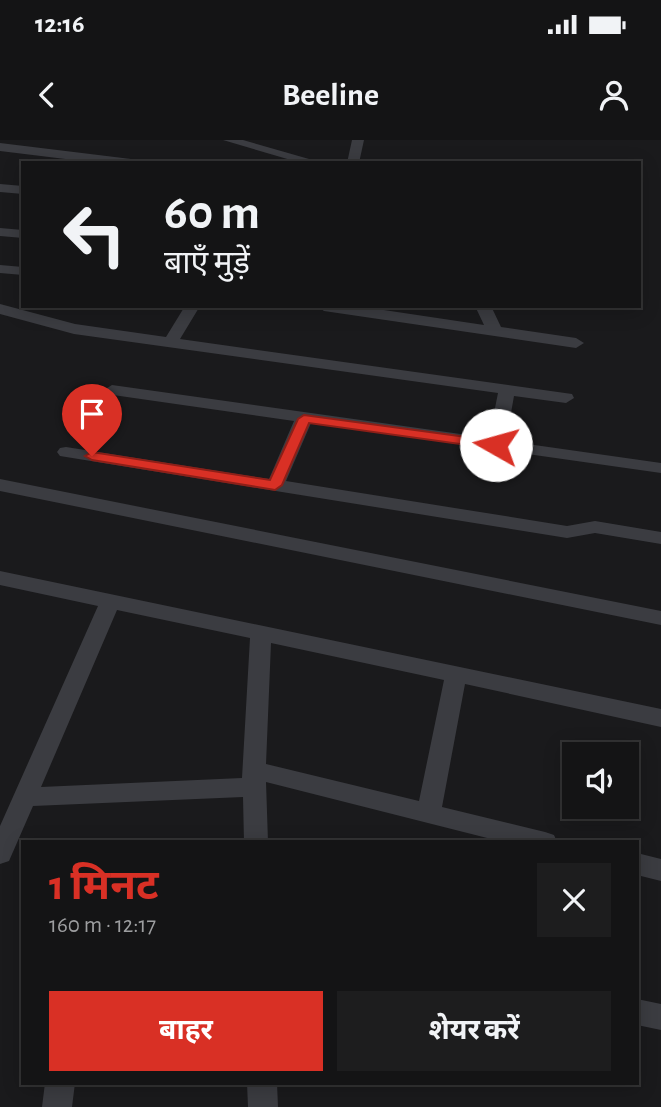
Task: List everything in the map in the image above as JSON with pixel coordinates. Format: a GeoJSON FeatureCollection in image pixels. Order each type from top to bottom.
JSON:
{"type":"FeatureCollection","features":[{"type":"Feature","properties":{"kind":"street"},"geometry":{"type":"LineString","coordinates":[[229,140],[309,161]]}},
{"type":"Feature","properties":{"kind":"street"},"geometry":{"type":"LineString","coordinates":[[353,161],[358,140]]}},
{"type":"Feature","properties":{"kind":"street"},"geometry":{"type":"LineString","coordinates":[[0,147],[115,161]]}},
{"type":"Feature","properties":{"kind":"street"},"geometry":{"type":"LineString","coordinates":[[0,188],[21,190]]}},
{"type":"Feature","properties":{"kind":"street"},"geometry":{"type":"LineString","coordinates":[[0,269],[21,271]]}},
{"type":"Feature","properties":{"kind":"street"},"geometry":{"type":"LineString","coordinates":[[170,343],[192,308]]}},
{"type":"Feature","properties":{"kind":"street"},"geometry":{"type":"LineString","coordinates":[[338,308],[576,343]]}},
{"type":"Feature","properties":{"kind":"street"},"geometry":{"type":"LineString","coordinates":[[484,308],[495,331]]}},
{"type":"Feature","properties":{"kind":"street"},"geometry":{"type":"LineString","coordinates":[[0,309],[74,329],[566,398]]}},
{"type":"Feature","properties":{"kind":"street"},"geometry":{"type":"LineString","coordinates":[[112,390],[661,468]]}},
{"type":"Feature","properties":{"kind":"street"},"geometry":{"type":"LineString","coordinates":[[496,445],[507,390]]}},
{"type":"Feature","properties":{"kind":"street"},"geometry":{"type":"LineString","coordinates":[[275,485],[304,419]]}},
{"type":"Feature","properties":{"kind":"street"},"geometry":{"type":"LineString","coordinates":[[66,452],[566,532],[594,527],[661,538]]}},
{"type":"Feature","properties":{"kind":"street"},"geometry":{"type":"LineString","coordinates":[[0,485],[661,618]]}},
{"type":"Feature","properties":{"kind":"street"},"geometry":{"type":"LineString","coordinates":[[0,578],[661,718]]}},
{"type":"Feature","properties":{"kind":"street"},"geometry":{"type":"LineString","coordinates":[[0,854],[110,601]]}},
{"type":"Feature","properties":{"kind":"street"},"geometry":{"type":"LineString","coordinates":[[256,840],[254,779],[261,633]]}},
{"type":"Feature","properties":{"kind":"street"},"geometry":{"type":"LineString","coordinates":[[429,813],[456,674]]}},
{"type":"Feature","properties":{"kind":"street"},"geometry":{"type":"LineString","coordinates":[[24,797],[254,779],[429,813],[537,840]]}},
{"type":"Feature","properties":{"kind":"street"},"geometry":{"type":"LineString","coordinates":[[639,864],[661,870]]}},
{"type":"Feature","properties":{"kind":"street"},"geometry":{"type":"LineString","coordinates":[[639,1012],[661,1017]]}},
{"type":"Feature","properties":{"kind":"street"},"geometry":{"type":"LineString","coordinates":[[57,1107],[60,1085]]}},
{"type":"Feature","properties":{"kind":"street"},"geometry":{"type":"LineString","coordinates":[[262,1085],[263,1107]]}},
{"type":"Feature","properties":{"kind":"route"},"geometry":{"type":"LineString","coordinates":[[92,456],[275,485],[304,419],[496,445]]}}]}
